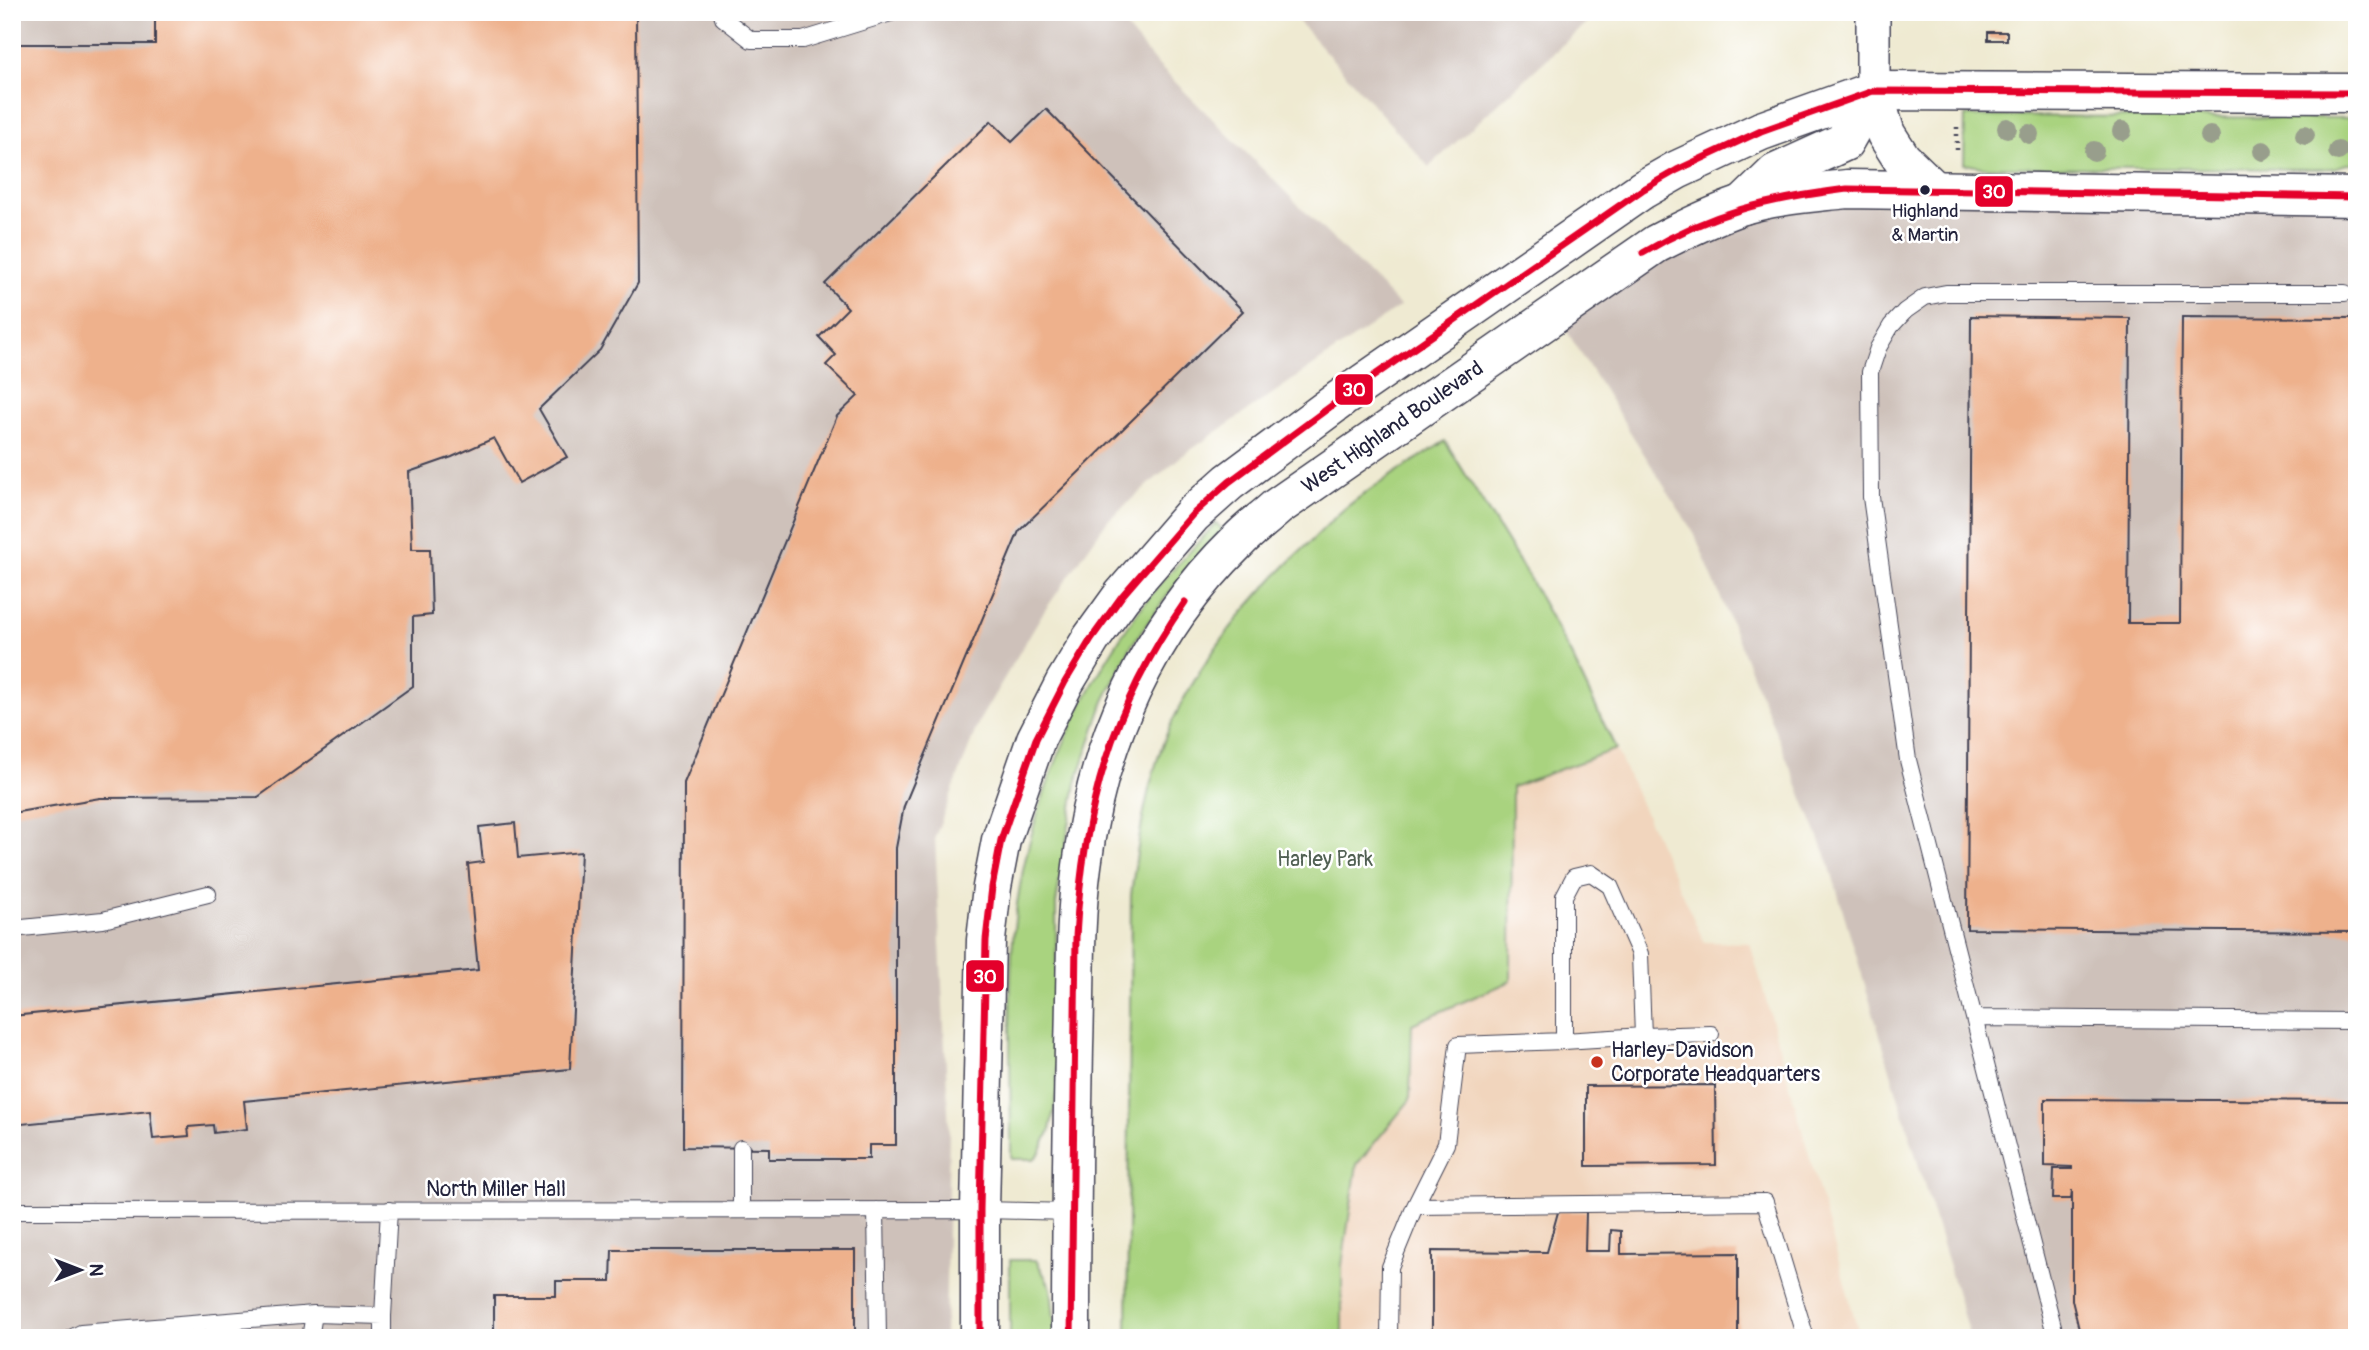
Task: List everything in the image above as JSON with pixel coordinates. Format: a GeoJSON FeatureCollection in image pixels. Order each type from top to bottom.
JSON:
{"type":"FeatureCollection","features":[{"type":"Feature","properties":{"kind":"street"},"geometry":{"type":"LineString","coordinates":[[1873,12],[1873,91],[1886,134],[1902,159],[1945,175]]}},
{"type":"Feature","properties":{"kind":"street"},"geometry":{"type":"LineString","coordinates":[[1742,206],[1776,173],[1844,142],[1873,91]]}},
{"type":"Feature","properties":{"kind":"street"},"geometry":{"type":"LineString","coordinates":[[980,1338],[983,1003],[986,940],[1001,840],[1036,740],[1091,639],[1156,554],[1192,515],[1228,482],[1342,398],[1642,190],[1761,131],[1873,91],[2357,93]]}},
{"type":"Feature","properties":{"kind":"street","name":"West Highland Boulevard"},"geometry":{"type":"LineString","coordinates":[[1071,1338],[1077,928],[1088,820],[1115,726],[1135,682],[1155,646],[1204,577],[1238,540],[1277,507],[1656,244],[1689,227],[1742,206],[1793,195],[1945,175],[2357,197]]}},
{"type":"Feature","properties":{"kind":"lane"},"geometry":{"type":"LineString","coordinates":[[722,12],[723,18],[751,40],[803,40],[894,12]]}},
{"type":"Feature","properties":{"kind":"lane"},"geometry":{"type":"LineString","coordinates":[[2056,1338],[1906,746],[1871,497],[1870,372],[1878,348],[1891,326],[1905,311],[1925,297],[1946,293],[2345,293]]}},
{"type":"Feature","properties":{"kind":"lane"},"geometry":{"type":"LineString","coordinates":[[1564,1041],[1564,896],[1574,877],[1591,873],[1610,886],[1640,954],[1643,1037]]}},
{"type":"Feature","properties":{"kind":"lane"},"geometry":{"type":"LineString","coordinates":[[12,929],[103,920],[208,894]]}},
{"type":"Feature","properties":{"kind":"lane"},"geometry":{"type":"LineString","coordinates":[[1974,1018],[2357,1021]]}},
{"type":"Feature","properties":{"kind":"lane"},"geometry":{"type":"LineString","coordinates":[[1390,1338],[1390,1267],[1415,1206],[1446,1144],[1458,1045],[1711,1034]]}},
{"type":"Feature","properties":{"kind":"lane"},"geometry":{"type":"LineString","coordinates":[[741,1148],[741,1210]]}},
{"type":"Feature","properties":{"kind":"lane"},"geometry":{"type":"LineString","coordinates":[[1415,1206],[1765,1202],[1807,1338]]}},
{"type":"Feature","properties":{"kind":"lane"},"geometry":{"type":"LineString","coordinates":[[383,1338],[389,1210]]}},
{"type":"Feature","properties":{"kind":"lane"},"geometry":{"type":"LineString","coordinates":[[876,1210],[878,1338]]}},
{"type":"Feature","properties":{"kind":"lane","name":"North Miller Hall"},"geometry":{"type":"LineString","coordinates":[[12,1211],[1071,1212]]}},
{"type":"Feature","properties":{"kind":"lane"},"geometry":{"type":"LineString","coordinates":[[71,1338],[81,1333],[314,1314],[383,1316]]}},
{"type":"Feature","properties":{"kind":"lane"},"geometry":{"type":"LineString","coordinates":[[310,1338],[314,1314]]}},
{"type":"Feature","properties":{"kind":"path"},"geometry":{"type":"LineString","coordinates":[[1945,175],[1957,121]]}},
{"type":"Feature","properties":{"kind":"shaded area"},"geometry":{"type":"Polygon","coordinates":[[[12,12],[1113,12],[1155,62],[1400,306],[1179,458],[1107,521],[1041,616],[979,721],[935,837],[949,1132],[945,1338],[12,1338],[12,12]]]}},
{"type":"Feature","properties":{"kind":"shaded area"},"geometry":{"type":"Polygon","coordinates":[[[1290,12],[1598,12],[1429,167],[1290,12]]]}},
{"type":"Feature","properties":{"kind":"shaded area"},"geometry":{"type":"Polygon","coordinates":[[[2357,197],[2357,1338],[1970,1338],[1827,857],[1695,535],[1556,314],[1742,206],[2357,197]]]}},
{"type":"Feature","properties":{"kind":"shaded area","name":"Harley-Davidson Corporate Headquarters"},"geometry":{"type":"Polygon","coordinates":[[[1616,749],[1704,942],[1750,943],[1860,1338],[1342,1338],[1342,1265],[1357,1164],[1410,1100],[1412,1024],[1511,981],[1512,787],[1616,749]]]}},
{"type":"Feature","properties":{"kind":"green space"},"geometry":{"type":"Polygon","coordinates":[[[1965,116],[2357,118],[2357,161],[2320,169],[1981,167],[1964,164],[1965,116]]]}},
{"type":"Feature","properties":{"kind":"green space","name":"Harley Park"},"geometry":{"type":"Polygon","coordinates":[[[1445,441],[1528,576],[1571,655],[1616,749],[1512,787],[1511,981],[1412,1024],[1410,1100],[1357,1164],[1342,1265],[1342,1338],[1127,1338],[1131,895],[1145,806],[1164,741],[1200,671],[1231,627],[1266,586],[1343,510],[1445,441]]]}},
{"type":"Feature","properties":{"kind":"green space"},"geometry":{"type":"Polygon","coordinates":[[[1216,523],[1223,530],[1188,567],[1131,646],[1104,701],[1076,783],[1056,903],[1057,1095],[1050,1130],[1039,1154],[1034,1159],[1011,1159],[1012,953],[1016,908],[1035,821],[1067,737],[1086,696],[1109,657],[1152,594],[1216,523]]]}},
{"type":"Feature","properties":{"kind":"green space"},"geometry":{"type":"Polygon","coordinates":[[[1010,1260],[1036,1260],[1051,1288],[1056,1338],[1010,1338],[1010,1260]]]}},
{"type":"Feature","properties":{"kind":"building"},"geometry":{"type":"Polygon","coordinates":[[[155,12],[636,12],[638,283],[600,350],[539,409],[567,457],[519,483],[494,438],[409,472],[412,549],[430,549],[432,615],[413,617],[413,686],[258,797],[100,798],[12,813],[12,44],[155,44],[155,12]]]}},
{"type":"Feature","properties":{"kind":"building"},"geometry":{"type":"Polygon","coordinates":[[[1988,32],[2007,32],[2007,40],[1988,40],[1988,32]]]}},
{"type":"Feature","properties":{"kind":"building"},"geometry":{"type":"Polygon","coordinates":[[[1046,109],[1243,311],[1019,531],[904,806],[896,848],[896,1145],[869,1145],[869,1159],[769,1159],[769,1148],[683,1147],[684,783],[837,416],[858,396],[826,365],[836,355],[819,337],[848,308],[825,284],[991,121],[1012,142],[1046,109]]]}},
{"type":"Feature","properties":{"kind":"building"},"geometry":{"type":"Polygon","coordinates":[[[1971,316],[2130,318],[2128,623],[2180,623],[2182,317],[2357,318],[2357,932],[1967,929],[1971,316]]]}},
{"type":"Feature","properties":{"kind":"building"},"geometry":{"type":"Polygon","coordinates":[[[515,823],[518,858],[581,852],[570,1069],[244,1101],[247,1129],[214,1133],[213,1125],[188,1127],[189,1136],[153,1139],[150,1111],[12,1125],[12,1016],[478,970],[468,864],[483,862],[479,827],[515,823]]]}},
{"type":"Feature","properties":{"kind":"building"},"geometry":{"type":"Polygon","coordinates":[[[1715,1085],[1716,1165],[1586,1166],[1586,1086],[1715,1085]]]}},
{"type":"Feature","properties":{"kind":"building"},"geometry":{"type":"Polygon","coordinates":[[[2045,1099],[2357,1101],[2357,1338],[2081,1338],[2072,1300],[2072,1190],[2071,1199],[2053,1199],[2054,1169],[2072,1167],[2045,1166],[2045,1099]]]}},
{"type":"Feature","properties":{"kind":"building"},"geometry":{"type":"Polygon","coordinates":[[[1558,1212],[1586,1212],[1585,1251],[1610,1251],[1611,1230],[1621,1231],[1621,1254],[1738,1253],[1738,1338],[1432,1338],[1432,1251],[1547,1252],[1558,1212]]]}},
{"type":"Feature","properties":{"kind":"building"},"geometry":{"type":"Polygon","coordinates":[[[612,1250],[855,1250],[855,1338],[494,1338],[494,1296],[556,1296],[556,1281],[611,1281],[612,1250]]]}},
{"type":"Feature","properties":{"kind":"transit line","name":"30"},"geometry":{"type":"LineString","coordinates":[[980,1338],[986,940],[1001,840],[1036,739],[1065,682],[1122,596],[1192,515],[1229,482],[1342,398],[1642,190],[1677,170],[1761,131],[1873,91],[2357,93]]}},
{"type":"Feature","properties":{"kind":"transit line","name":"30"},"geometry":{"type":"LineString","coordinates":[[1643,253],[1693,227],[1741,209],[1792,197],[1847,189],[2357,197]]}},
{"type":"Feature","properties":{"kind":"transit line","name":"30"},"geometry":{"type":"LineString","coordinates":[[1071,1338],[1076,937],[1086,845],[1105,761],[1120,721],[1159,642],[1185,602]]}},
{"type":"Feature","properties":{"kind":"place","name":"Highland & Martin"},"geometry":{"type":"Point","coordinates":[1925,190]}},
{"type":"Feature","properties":{"kind":"place","name":"Harley-Davidson Corporate Headquarters"},"geometry":{"type":"Point","coordinates":[1597,1062]}}]}
